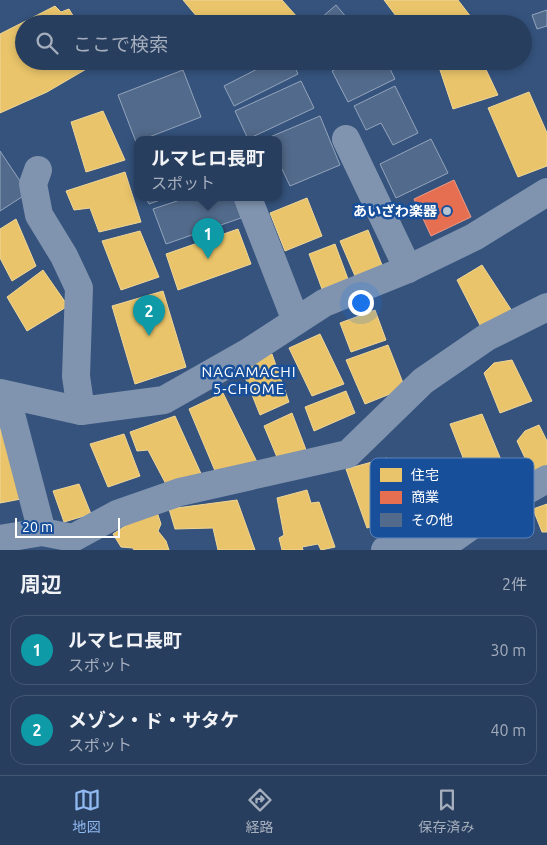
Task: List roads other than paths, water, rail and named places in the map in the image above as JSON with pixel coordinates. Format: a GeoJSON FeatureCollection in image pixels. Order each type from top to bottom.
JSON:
{"type":"FeatureCollection","features":[{"type":"Feature","properties":{"kind":"street"},"geometry":{"type":"LineString","coordinates":[[346,138],[408,269]]}},
{"type":"Feature","properties":{"kind":"street"},"geometry":{"type":"LineString","coordinates":[[38,170],[33,184],[39,216],[64,256],[79,288],[76,376],[81,411]]}},
{"type":"Feature","properties":{"kind":"street"},"geometry":{"type":"LineString","coordinates":[[42,532],[3,394],[81,411],[164,400],[247,353],[324,302],[408,269],[474,237],[547,192]]}},
{"type":"Feature","properties":{"kind":"street"},"geometry":{"type":"LineString","coordinates":[[249,201],[296,321]]}},
{"type":"Feature","properties":{"kind":"street"},"geometry":{"type":"LineString","coordinates":[[0,540],[42,532],[74,544],[117,514],[180,492],[348,454],[423,381],[487,337],[547,307]]}},
{"type":"Feature","properties":{"kind":"street"},"geometry":{"type":"LineString","coordinates":[[534,486],[547,479]]}},
{"type":"Feature","properties":{"kind":"street"},"geometry":{"type":"LineString","coordinates":[[386,550],[454,538]]}},
{"type":"Feature","properties":{"kind":"place","name":"あいざわ楽器"},"geometry":{"type":"Point","coordinates":[447,211]}},
{"type":"Feature","properties":{"kind":"place","name":"ルマヒロ長町"},"geometry":{"type":"Point","coordinates":[208,259]}},
{"type":"Feature","properties":{"kind":"place","name":"メゾン・ド・サタケ"},"geometry":{"type":"Point","coordinates":[149,336]}},
{"type":"Feature","properties":{"kind":"district","name":"NAGAMACHI 5-CHOME"},"geometry":{"type":"Point","coordinates":[249,380]}}]}
